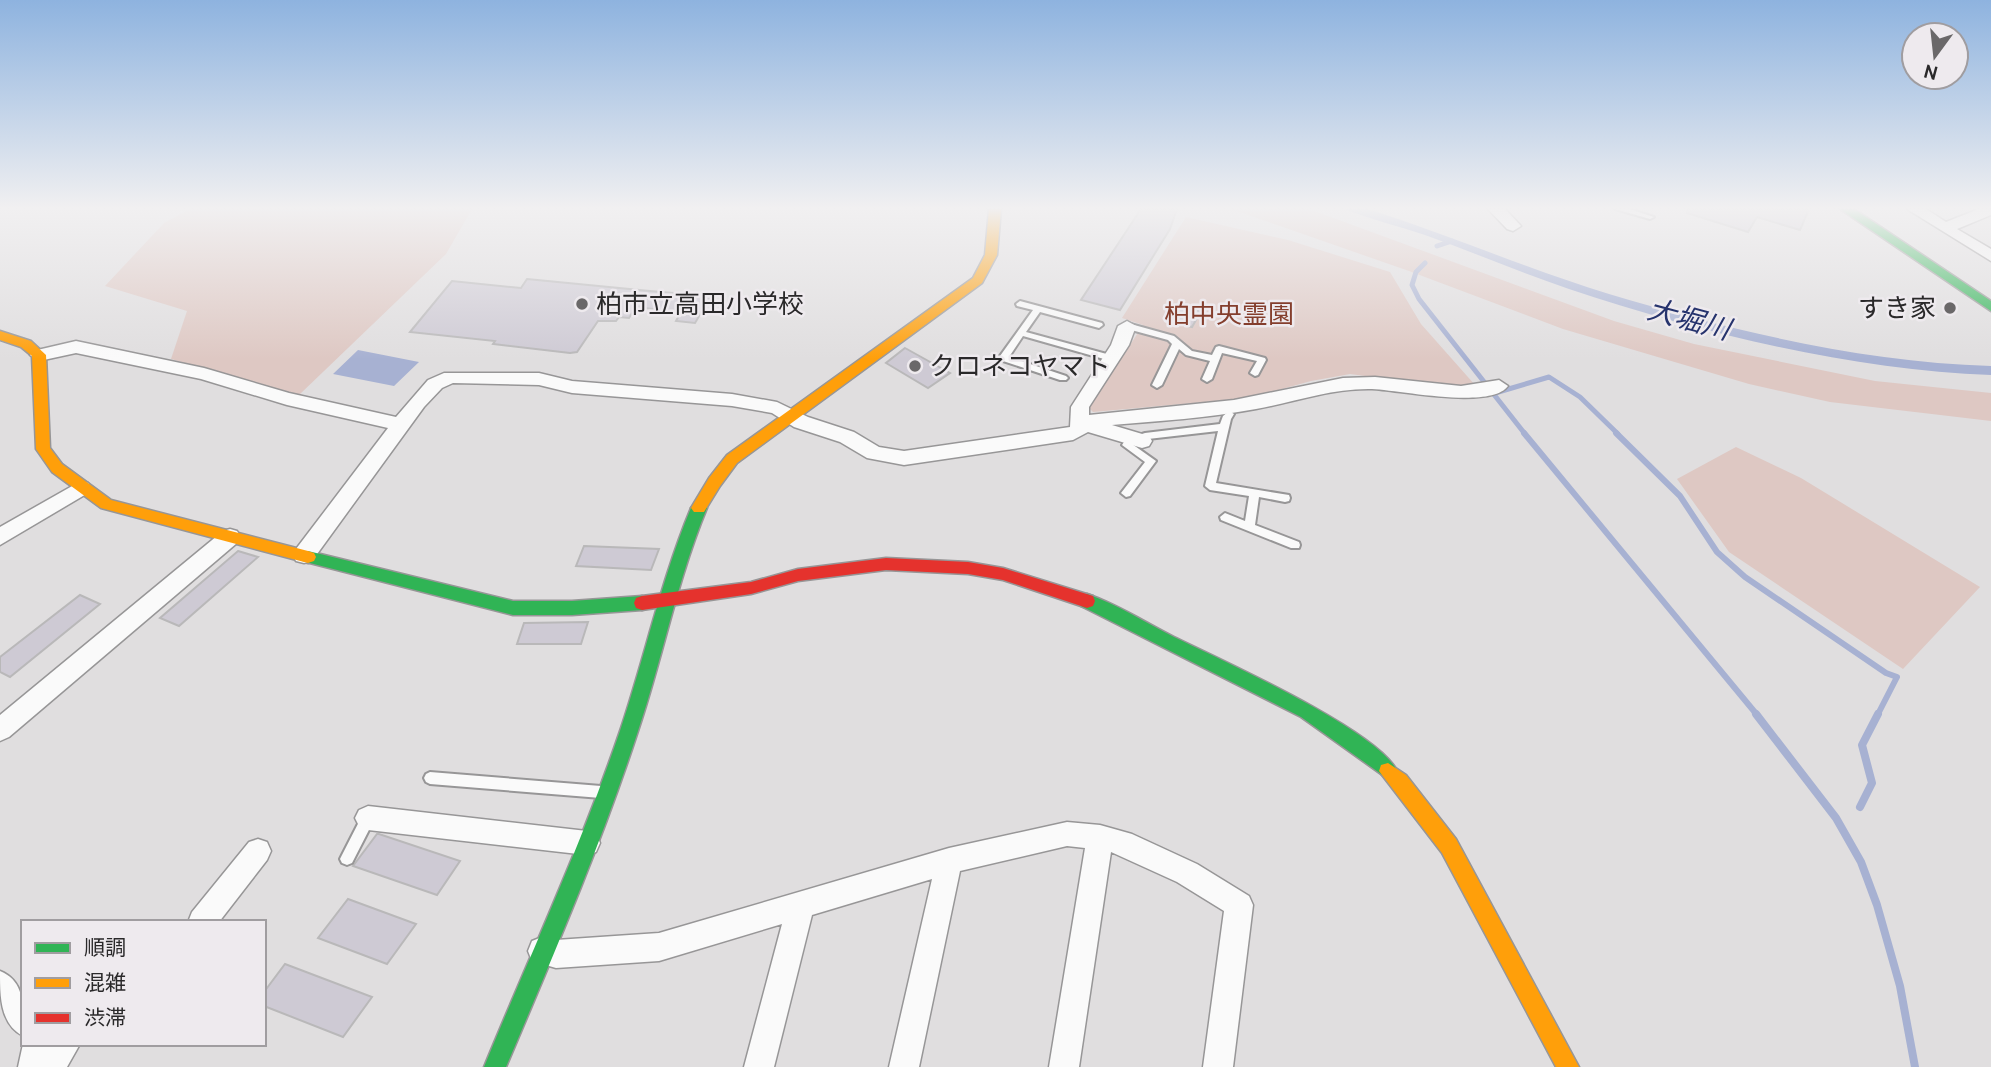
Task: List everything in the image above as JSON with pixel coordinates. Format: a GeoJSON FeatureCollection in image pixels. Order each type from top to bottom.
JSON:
{"type":"FeatureCollection","features":[{"type":"Feature","properties":{"kind":"street"},"geometry":{"type":"LineString","coordinates":[[495,1065],[607,792],[649,669],[665,601],[701,505],[722,470],[789,416],[978,279],[991,259]]}},
{"type":"Feature","properties":{"kind":"street"},"geometry":{"type":"LineString","coordinates":[[1920,259],[1991,307]]}},
{"type":"Feature","properties":{"kind":"street"},"geometry":{"type":"LineString","coordinates":[[304,555],[426,394],[435,384],[450,377],[539,379],[572,387],[732,400],[778,408],[789,416],[846,437],[874,453],[904,458],[1079,430],[1080,407],[1120,345],[1127,326]]}},
{"type":"Feature","properties":{"kind":"street"},"geometry":{"type":"LineString","coordinates":[[0,335],[26,344],[39,355],[43,449],[57,468],[106,504],[452,594],[513,607],[572,608],[665,601],[751,588],[798,575],[886,564],[968,568],[1003,574],[1077,596],[1307,712],[1371,755],[1399,781],[1442,836],[1568,1067]]}},
{"type":"Feature","properties":{"kind":"street"},"geometry":{"type":"LineString","coordinates":[[39,355],[76,347],[204,374],[287,399],[403,425]]}},
{"type":"Feature","properties":{"kind":"street"},"geometry":{"type":"LineString","coordinates":[[1080,422],[1256,403],[1316,388],[1355,383],[1446,394],[1490,389]]}},
{"type":"Feature","properties":{"kind":"street"},"geometry":{"type":"LineString","coordinates":[[1080,422],[1136,439]]}},
{"type":"Feature","properties":{"kind":"street"},"geometry":{"type":"LineString","coordinates":[[0,537],[81,488]]}},
{"type":"Feature","properties":{"kind":"street"},"geometry":{"type":"LineString","coordinates":[[0,730],[230,537]]}},
{"type":"Feature","properties":{"kind":"street"},"geometry":{"type":"LineString","coordinates":[[368,818],[587,843]]}},
{"type":"Feature","properties":{"kind":"street"},"geometry":{"type":"LineString","coordinates":[[542,951],[556,954],[659,947],[949,861],[1067,834],[1100,836],[1124,843],[1187,873],[1239,905],[1217,1067]]}},
{"type":"Feature","properties":{"kind":"street"},"geometry":{"type":"LineString","coordinates":[[1064,1067],[1100,836]]}},
{"type":"Feature","properties":{"kind":"street"},"geometry":{"type":"LineString","coordinates":[[204,920],[258,851]]}},
{"type":"Feature","properties":{"kind":"street"},"geometry":{"type":"LineString","coordinates":[[904,1067],[949,861]]}},
{"type":"Feature","properties":{"kind":"street"},"geometry":{"type":"LineString","coordinates":[[759,1067],[798,915],[796,906]]}},
{"type":"Feature","properties":{"kind":"street"},"geometry":{"type":"LineString","coordinates":[[0,985],[21,1018]]}},
{"type":"Feature","properties":{"kind":"street"},"geometry":{"type":"LineString","coordinates":[[33,1067],[38,1046]]}},
{"type":"Feature","properties":{"kind":"street"},"geometry":{"type":"LineString","coordinates":[[48,1067],[64,1046]]}},
{"type":"Feature","properties":{"kind":"lane"},"geometry":{"type":"LineString","coordinates":[[1020,304],[1099,326]]}},
{"type":"Feature","properties":{"kind":"lane"},"geometry":{"type":"LineString","coordinates":[[1037,310],[1003,358],[1063,378]]}},
{"type":"Feature","properties":{"kind":"lane"},"geometry":{"type":"LineString","coordinates":[[1127,326],[1171,338],[1189,354],[1215,359]]}},
{"type":"Feature","properties":{"kind":"lane"},"geometry":{"type":"LineString","coordinates":[[1021,333],[1111,358]]}},
{"type":"Feature","properties":{"kind":"lane"},"geometry":{"type":"LineString","coordinates":[[1157,385],[1177,343]]}},
{"type":"Feature","properties":{"kind":"lane"},"geometry":{"type":"LineString","coordinates":[[1207,379],[1219,349],[1262,359],[1255,373]]}},
{"type":"Feature","properties":{"kind":"lane"},"geometry":{"type":"LineString","coordinates":[[1229,414],[1223,427],[1210,486],[1284,498]]}},
{"type":"Feature","properties":{"kind":"lane"},"geometry":{"type":"LineString","coordinates":[[1126,493],[1152,461],[1127,445],[1145,436],[1223,427]]}},
{"type":"Feature","properties":{"kind":"lane"},"geometry":{"type":"LineString","coordinates":[[1250,526],[1254,494]]}},
{"type":"Feature","properties":{"kind":"lane"},"geometry":{"type":"LineString","coordinates":[[1225,517],[1295,545]]}},
{"type":"Feature","properties":{"kind":"lane"},"geometry":{"type":"LineString","coordinates":[[430,778],[607,792]]}},
{"type":"Feature","properties":{"kind":"lane"},"geometry":{"type":"LineString","coordinates":[[347,859],[368,818]]}},
{"type":"Feature","properties":{"kind":"lane"},"geometry":{"type":"LineString","coordinates":[[495,1065],[515,1067]]}},
{"type":"Feature","properties":{"kind":"green space"},"geometry":{"type":"Polygon","coordinates":[[[130,259],[441,259],[299,395],[171,359],[187,311],[105,286],[130,259]]]}},
{"type":"Feature","properties":{"kind":"green space","name":"柏中央霊園"},"geometry":{"type":"Polygon","coordinates":[[[1160,259],[1348,259],[1390,272],[1421,324],[1475,385],[1440,386],[1350,374],[1311,381],[1249,398],[1093,412],[1089,408],[1143,325],[1122,318],[1160,259]]]}},
{"type":"Feature","properties":{"kind":"green space"},"geometry":{"type":"Polygon","coordinates":[[[1374,259],[1445,259],[1614,321],[1694,344],[1875,381],[1991,393],[1991,421],[1830,402],[1749,384],[1563,329],[1374,259]]]}},
{"type":"Feature","properties":{"kind":"green space"},"geometry":{"type":"Polygon","coordinates":[[[1736,447],[1801,478],[1980,587],[1903,669],[1729,552],[1677,479],[1736,447]]]}},
{"type":"Feature","properties":{"kind":"water","name":"大堀川"},"geometry":{"type":"Polygon","coordinates":[[[1488,259],[1507,259],[1609,294],[1750,332],[1894,358],[1991,366],[1991,375],[1885,366],[1777,347],[1619,305],[1488,259]]]}},
{"type":"Feature","properties":{"kind":"water"},"geometry":{"type":"Polygon","coordinates":[[[358,350],[419,362],[394,386],[333,374],[358,350]]]}},
{"type":"Feature","properties":{"kind":"building"},"geometry":{"type":"Polygon","coordinates":[[[1108,259],[1152,259],[1120,310],[1081,300],[1108,259]]]}},
{"type":"Feature","properties":{"kind":"building"},"geometry":{"type":"Polygon","coordinates":[[[527,279],[711,296],[695,323],[676,321],[681,312],[636,307],[629,318],[598,321],[577,352],[570,353],[493,344],[495,341],[410,332],[452,281],[521,288],[527,279]]]}},
{"type":"Feature","properties":{"kind":"building"},"geometry":{"type":"Polygon","coordinates":[[[1176,304],[1201,311],[1192,327],[1167,321],[1176,304]]]}},
{"type":"Feature","properties":{"kind":"building","name":"クロネコヤマト"},"geometry":{"type":"Polygon","coordinates":[[[905,348],[950,373],[928,388],[886,363],[905,348]]]}},
{"type":"Feature","properties":{"kind":"building"},"geometry":{"type":"Polygon","coordinates":[[[584,546],[659,549],[651,570],[576,566],[584,546]]]}},
{"type":"Feature","properties":{"kind":"building"},"geometry":{"type":"Polygon","coordinates":[[[238,551],[258,557],[179,626],[160,618],[238,551]]]}},
{"type":"Feature","properties":{"kind":"building"},"geometry":{"type":"Polygon","coordinates":[[[80,595],[100,604],[10,677],[0,672],[0,657],[80,595]]]}},
{"type":"Feature","properties":{"kind":"building"},"geometry":{"type":"Polygon","coordinates":[[[588,622],[581,644],[517,644],[524,623],[588,622]]]}},
{"type":"Feature","properties":{"kind":"building"},"geometry":{"type":"Polygon","coordinates":[[[377,834],[460,861],[437,895],[353,866],[377,834]]]}},
{"type":"Feature","properties":{"kind":"building"},"geometry":{"type":"Polygon","coordinates":[[[348,899],[416,924],[387,964],[318,938],[348,899]]]}},
{"type":"Feature","properties":{"kind":"building"},"geometry":{"type":"Polygon","coordinates":[[[285,964],[372,997],[343,1037],[266,1007],[266,989],[285,964]]]}},
{"type":"Feature","properties":{"kind":"waterway"},"geometry":{"type":"LineString","coordinates":[[1425,263],[1416,272],[1412,285],[1419,299],[1525,434]]}},
{"type":"Feature","properties":{"kind":"waterway"},"geometry":{"type":"LineString","coordinates":[[1495,393],[1549,377],[1580,397],[1618,434]]}},
{"type":"Feature","properties":{"kind":"waterway"},"geometry":{"type":"LineString","coordinates":[[1524,433],[1758,716]]}},
{"type":"Feature","properties":{"kind":"waterway"},"geometry":{"type":"LineString","coordinates":[[1616,433],[1680,496],[1717,552],[1745,577],[1886,673],[1897,677],[1877,716]]}},
{"type":"Feature","properties":{"kind":"waterway"},"geometry":{"type":"LineString","coordinates":[[1756,714],[1836,818],[1861,862],[1877,905],[1900,986],[1915,1067]]}},
{"type":"Feature","properties":{"kind":"waterway"},"geometry":{"type":"LineString","coordinates":[[1860,807],[1872,783],[1862,745],[1878,714]]}},
{"type":"Feature","properties":{"kind":"traffic: fast"},"geometry":{"type":"LineString","coordinates":[[1920,259],[1991,307]]}},
{"type":"Feature","properties":{"kind":"traffic: fast"},"geometry":{"type":"LineString","coordinates":[[495,1067],[614,774],[638,703],[669,590],[699,508]]}},
{"type":"Feature","properties":{"kind":"traffic: fast"},"geometry":{"type":"LineString","coordinates":[[308,557],[513,608],[572,608],[642,603]]}},
{"type":"Feature","properties":{"kind":"traffic: fast"},"geometry":{"type":"LineString","coordinates":[[1087,601],[1307,712],[1371,755],[1388,771]]}},
{"type":"Feature","properties":{"kind":"traffic: slow"},"geometry":{"type":"LineString","coordinates":[[699,508],[732,459],[978,280],[989,259]]}},
{"type":"Feature","properties":{"kind":"traffic: slow"},"geometry":{"type":"LineString","coordinates":[[0,335],[26,344],[39,355],[43,449],[57,468],[106,504],[308,557]]}},
{"type":"Feature","properties":{"kind":"traffic: slow"},"geometry":{"type":"LineString","coordinates":[[1388,771],[1399,781],[1449,846],[1568,1067]]}},
{"type":"Feature","properties":{"kind":"traffic: jam"},"geometry":{"type":"LineString","coordinates":[[642,603],[751,588],[798,575],[886,564],[968,568],[1003,574],[1087,601]]}},
{"type":"Feature","properties":{"kind":"place","name":"柏市立高田小学校"},"geometry":{"type":"Point","coordinates":[582,304]}},
{"type":"Feature","properties":{"kind":"place","name":"すき家"},"geometry":{"type":"Point","coordinates":[1950,308]}},
{"type":"Feature","properties":{"kind":"place","name":"クロネコヤマト"},"geometry":{"type":"Point","coordinates":[915,366]}}]}
